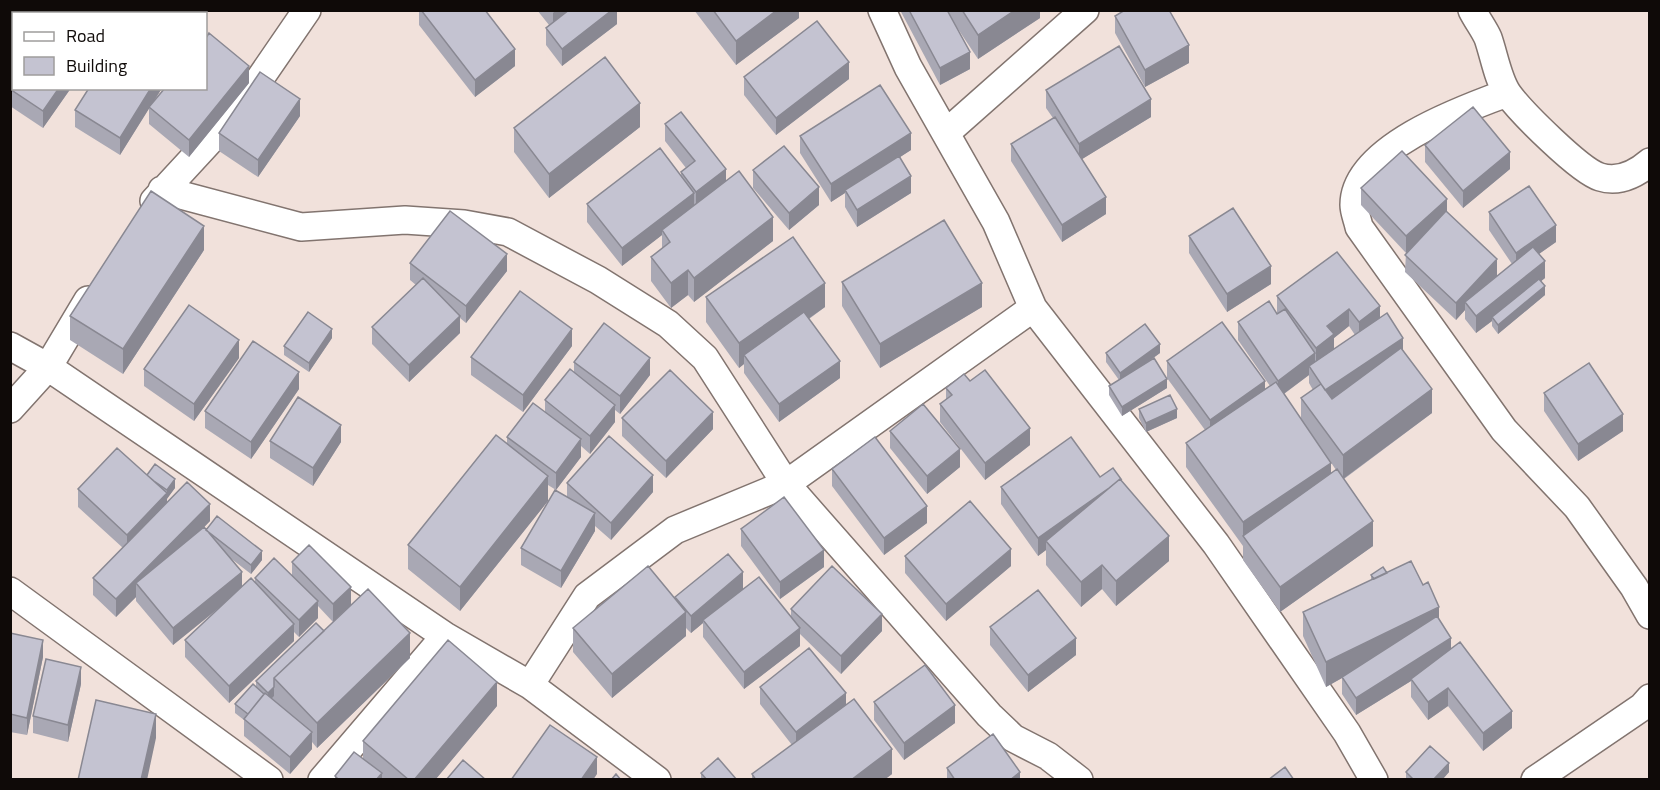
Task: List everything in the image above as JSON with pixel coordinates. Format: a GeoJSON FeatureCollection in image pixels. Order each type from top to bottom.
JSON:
{"type":"FeatureCollection","features":[{"type":"Feature","properties":{"kind":"street"},"geometry":{"type":"LineString","coordinates":[[138,221],[162,190],[239,110],[307,10]]}},
{"type":"Feature","properties":{"kind":"street"},"geometry":{"type":"LineString","coordinates":[[882,10],[908,67],[996,222],[1033,308],[1216,544],[1347,733],[1374,780]]}},
{"type":"Feature","properties":{"kind":"street"},"geometry":{"type":"LineString","coordinates":[[946,133],[1085,10]]}},
{"type":"Feature","properties":{"kind":"street"},"geometry":{"type":"LineString","coordinates":[[1472,10],[1486,35],[1507,93],[1531,122],[1600,177],[1620,178],[1636,174],[1650,162]]}},
{"type":"Feature","properties":{"kind":"street"},"geometry":{"type":"LineString","coordinates":[[1507,93],[1405,137],[1384,154],[1358,186],[1354,205],[1359,227],[1504,430],[1577,507],[1634,587],[1650,615]]}},
{"type":"Feature","properties":{"kind":"street"},"geometry":{"type":"LineString","coordinates":[[162,190],[301,227],[405,220],[464,224],[508,232],[598,280],[668,324],[705,358],[786,484],[989,715],[1013,738],[1048,756],[1079,780]]}},
{"type":"Feature","properties":{"kind":"street"},"geometry":{"type":"LineString","coordinates":[[10,409],[48,367],[102,278]]}},
{"type":"Feature","properties":{"kind":"street"},"geometry":{"type":"LineString","coordinates":[[530,685],[587,596],[675,530],[786,484],[1033,308]]}},
{"type":"Feature","properties":{"kind":"street"},"geometry":{"type":"LineString","coordinates":[[10,346],[48,367],[445,636],[530,685],[657,780]]}},
{"type":"Feature","properties":{"kind":"street"},"geometry":{"type":"LineString","coordinates":[[10,591],[269,780]]}},
{"type":"Feature","properties":{"kind":"street"},"geometry":{"type":"LineString","coordinates":[[322,780],[445,636]]}},
{"type":"Feature","properties":{"kind":"street"},"geometry":{"type":"LineString","coordinates":[[1535,780],[1642,707],[1650,698]]}},
{"type":"Feature","properties":{"kind":"building"},"geometry":{"type":"Polygon","coordinates":[[[421,10],[485,10],[515,49],[475,80],[421,10]]]}},
{"type":"Feature","properties":{"kind":"building"},"geometry":{"type":"Polygon","coordinates":[[[569,10],[612,10],[562,49],[546,28],[569,10]]]}},
{"type":"Feature","properties":{"kind":"building"},"geometry":{"type":"Polygon","coordinates":[[[713,10],[777,10],[736,41],[713,10]]]}},
{"type":"Feature","properties":{"kind":"building"},"geometry":{"type":"Polygon","coordinates":[[[909,10],[947,10],[970,52],[940,68],[909,10]]]}},
{"type":"Feature","properties":{"kind":"building"},"geometry":{"type":"Polygon","coordinates":[[[962,10],[1015,10],[978,35],[962,10]]]}},
{"type":"Feature","properties":{"kind":"building"},"geometry":{"type":"Polygon","coordinates":[[[1125,10],[1169,10],[1189,45],[1145,70],[1115,16],[1125,10]]]}},
{"type":"Feature","properties":{"kind":"building"},"geometry":{"type":"Polygon","coordinates":[[[12,17],[12,90],[58,90],[43,111],[10,89],[10,19],[12,17]]]}},
{"type":"Feature","properties":{"kind":"building"},"geometry":{"type":"Polygon","coordinates":[[[817,21],[849,62],[776,118],[744,77],[817,21]]]}},
{"type":"Feature","properties":{"kind":"building"},"geometry":{"type":"Polygon","coordinates":[[[209,33],[249,66],[189,140],[149,107],[163,90],[207,90],[207,36],[209,33]]]}},
{"type":"Feature","properties":{"kind":"building"},"geometry":{"type":"Polygon","coordinates":[[[1119,46],[1151,99],[1079,144],[1046,90],[1119,46]]]}},
{"type":"Feature","properties":{"kind":"building"},"geometry":{"type":"Polygon","coordinates":[[[605,57],[640,103],[549,174],[514,128],[605,57]]]}},
{"type":"Feature","properties":{"kind":"building"},"geometry":{"type":"Polygon","coordinates":[[[260,72],[300,99],[258,160],[219,133],[260,72]]]}},
{"type":"Feature","properties":{"kind":"building"},"geometry":{"type":"Polygon","coordinates":[[[880,85],[911,133],[831,184],[800,136],[880,85]]]}},
{"type":"Feature","properties":{"kind":"building"},"geometry":{"type":"Polygon","coordinates":[[[88,90],[150,90],[120,138],[75,110],[88,90]]]}},
{"type":"Feature","properties":{"kind":"building"},"geometry":{"type":"Polygon","coordinates":[[[1473,107],[1510,152],[1463,191],[1425,145],[1473,107]]]}},
{"type":"Feature","properties":{"kind":"building"},"geometry":{"type":"Polygon","coordinates":[[[681,112],[726,169],[696,192],[681,172],[695,161],[665,124],[681,112]]]}},
{"type":"Feature","properties":{"kind":"building"},"geometry":{"type":"Polygon","coordinates":[[[1055,117],[1106,197],[1062,225],[1011,144],[1055,117]]]}},
{"type":"Feature","properties":{"kind":"building"},"geometry":{"type":"Polygon","coordinates":[[[784,146],[819,187],[789,213],[753,170],[784,146]]]}},
{"type":"Feature","properties":{"kind":"building"},"geometry":{"type":"Polygon","coordinates":[[[660,148],[694,193],[622,248],[587,204],[660,148]]]}},
{"type":"Feature","properties":{"kind":"building"},"geometry":{"type":"Polygon","coordinates":[[[1402,151],[1447,199],[1406,236],[1361,188],[1402,151]]]}},
{"type":"Feature","properties":{"kind":"building"},"geometry":{"type":"Polygon","coordinates":[[[899,156],[911,176],[857,210],[845,190],[899,156]]]}},
{"type":"Feature","properties":{"kind":"building"},"geometry":{"type":"Polygon","coordinates":[[[739,171],[773,217],[694,278],[688,270],[671,283],[651,257],[670,242],[662,230],[739,171]]]}},
{"type":"Feature","properties":{"kind":"building"},"geometry":{"type":"Polygon","coordinates":[[[1529,186],[1556,225],[1516,253],[1489,212],[1529,186]]]}},
{"type":"Feature","properties":{"kind":"building"},"geometry":{"type":"Polygon","coordinates":[[[151,191],[204,226],[123,349],[70,316],[151,191]]]}},
{"type":"Feature","properties":{"kind":"building"},"geometry":{"type":"Polygon","coordinates":[[[1233,208],[1271,266],[1227,294],[1189,236],[1233,208]]]}},
{"type":"Feature","properties":{"kind":"building"},"geometry":{"type":"Polygon","coordinates":[[[450,211],[507,254],[466,306],[410,263],[450,211]]]}},
{"type":"Feature","properties":{"kind":"building"},"geometry":{"type":"Polygon","coordinates":[[[1446,211],[1497,259],[1456,303],[1405,255],[1446,211]]]}},
{"type":"Feature","properties":{"kind":"building"},"geometry":{"type":"Polygon","coordinates":[[[944,220],[982,283],[880,344],[842,282],[944,220]]]}},
{"type":"Feature","properties":{"kind":"building"},"geometry":{"type":"Polygon","coordinates":[[[793,237],[825,283],[739,343],[706,297],[793,237]]]}},
{"type":"Feature","properties":{"kind":"building"},"geometry":{"type":"Polygon","coordinates":[[[1533,247],[1545,261],[1476,316],[1465,302],[1533,247]]]}},
{"type":"Feature","properties":{"kind":"building"},"geometry":{"type":"Polygon","coordinates":[[[1337,252],[1380,306],[1359,322],[1349,309],[1327,326],[1334,334],[1316,348],[1277,296],[1337,252]]]}},
{"type":"Feature","properties":{"kind":"building"},"geometry":{"type":"Polygon","coordinates":[[[423,278],[460,316],[409,365],[372,327],[423,278]]]}},
{"type":"Feature","properties":{"kind":"building"},"geometry":{"type":"Polygon","coordinates":[[[1539,279],[1545,286],[1498,325],[1492,317],[1539,279]]]}},
{"type":"Feature","properties":{"kind":"building"},"geometry":{"type":"Polygon","coordinates":[[[520,291],[572,329],[523,395],[471,357],[520,291]]]}},
{"type":"Feature","properties":{"kind":"building"},"geometry":{"type":"Polygon","coordinates":[[[1269,301],[1277,314],[1285,309],[1315,353],[1278,381],[1238,322],[1269,301]]]}},
{"type":"Feature","properties":{"kind":"building"},"geometry":{"type":"Polygon","coordinates":[[[189,305],[239,340],[194,404],[144,369],[189,305]]]}},
{"type":"Feature","properties":{"kind":"building"},"geometry":{"type":"Polygon","coordinates":[[[308,312],[332,329],[309,363],[284,346],[308,312]]]}},
{"type":"Feature","properties":{"kind":"building"},"geometry":{"type":"Polygon","coordinates":[[[804,312],[840,361],[779,404],[744,355],[804,312]]]}},
{"type":"Feature","properties":{"kind":"building"},"geometry":{"type":"Polygon","coordinates":[[[1387,313],[1403,338],[1325,390],[1309,366],[1387,313]]]}},
{"type":"Feature","properties":{"kind":"building"},"geometry":{"type":"Polygon","coordinates":[[[1222,322],[1265,381],[1210,420],[1167,361],[1222,322]]]}},
{"type":"Feature","properties":{"kind":"building"},"geometry":{"type":"Polygon","coordinates":[[[604,323],[650,358],[620,396],[574,362],[604,323]]]}},
{"type":"Feature","properties":{"kind":"building"},"geometry":{"type":"Polygon","coordinates":[[[1145,324],[1160,344],[1120,373],[1106,353],[1145,324]]]}},
{"type":"Feature","properties":{"kind":"building"},"geometry":{"type":"Polygon","coordinates":[[[253,341],[299,372],[251,442],[205,411],[253,341]]]}},
{"type":"Feature","properties":{"kind":"building"},"geometry":{"type":"Polygon","coordinates":[[[1401,348],[1432,389],[1343,455],[1301,398],[1321,384],[1332,399],[1401,348]]]}},
{"type":"Feature","properties":{"kind":"building"},"geometry":{"type":"Polygon","coordinates":[[[1154,358],[1167,379],[1122,407],[1109,386],[1154,358]]]}},
{"type":"Feature","properties":{"kind":"building"},"geometry":{"type":"Polygon","coordinates":[[[1589,363],[1623,414],[1578,444],[1544,393],[1589,363]]]}},
{"type":"Feature","properties":{"kind":"building"},"geometry":{"type":"Polygon","coordinates":[[[570,369],[615,405],[590,436],[545,400],[570,369]]]}},
{"type":"Feature","properties":{"kind":"building"},"geometry":{"type":"Polygon","coordinates":[[[670,370],[713,412],[666,461],[622,418],[670,370]]]}},
{"type":"Feature","properties":{"kind":"building"},"geometry":{"type":"Polygon","coordinates":[[[985,370],[1030,428],[985,463],[940,404],[952,395],[946,388],[964,374],[970,381],[985,370]]]}},
{"type":"Feature","properties":{"kind":"building"},"geometry":{"type":"Polygon","coordinates":[[[1276,382],[1331,463],[1243,522],[1186,443],[1276,382]]]}},
{"type":"Feature","properties":{"kind":"building"},"geometry":{"type":"Polygon","coordinates":[[[1170,395],[1177,409],[1146,423],[1139,409],[1170,395]]]}},
{"type":"Feature","properties":{"kind":"building"},"geometry":{"type":"Polygon","coordinates":[[[298,397],[341,425],[313,468],[270,441],[298,397]]]}},
{"type":"Feature","properties":{"kind":"building"},"geometry":{"type":"Polygon","coordinates":[[[533,403],[581,439],[556,473],[507,437],[533,403]]]}},
{"type":"Feature","properties":{"kind":"building"},"geometry":{"type":"Polygon","coordinates":[[[923,404],[960,449],[927,476],[890,431],[923,404]]]}},
{"type":"Feature","properties":{"kind":"building"},"geometry":{"type":"Polygon","coordinates":[[[496,435],[548,476],[460,587],[408,545],[496,435]]]}},
{"type":"Feature","properties":{"kind":"building"},"geometry":{"type":"Polygon","coordinates":[[[609,436],[653,475],[611,523],[567,483],[609,436]]]}},
{"type":"Feature","properties":{"kind":"building"},"geometry":{"type":"Polygon","coordinates":[[[875,437],[927,506],[884,538],[832,469],[875,437]]]}},
{"type":"Feature","properties":{"kind":"building"},"geometry":{"type":"Polygon","coordinates":[[[1071,437],[1100,477],[1113,468],[1121,479],[1038,538],[1001,487],[1071,437]]]}},
{"type":"Feature","properties":{"kind":"building"},"geometry":{"type":"Polygon","coordinates":[[[117,448],[167,493],[127,535],[78,489],[117,448]]]}},
{"type":"Feature","properties":{"kind":"building"},"geometry":{"type":"Polygon","coordinates":[[[155,464],[175,479],[167,490],[147,475],[155,464]]]}},
{"type":"Feature","properties":{"kind":"building"},"geometry":{"type":"Polygon","coordinates":[[[1337,469],[1373,521],[1280,587],[1243,536],[1337,469]]]}},
{"type":"Feature","properties":{"kind":"building"},"geometry":{"type":"Polygon","coordinates":[[[1120,479],[1169,536],[1116,581],[1102,565],[1081,582],[1046,541],[1120,479]]]}},
{"type":"Feature","properties":{"kind":"building"},"geometry":{"type":"Polygon","coordinates":[[[187,482],[210,504],[116,599],[93,578],[187,482]]]}},
{"type":"Feature","properties":{"kind":"building"},"geometry":{"type":"Polygon","coordinates":[[[555,490],[595,513],[561,571],[521,548],[555,490]]]}},
{"type":"Feature","properties":{"kind":"building"},"geometry":{"type":"Polygon","coordinates":[[[784,497],[824,550],[780,582],[741,529],[784,497]]]}},
{"type":"Feature","properties":{"kind":"building"},"geometry":{"type":"Polygon","coordinates":[[[970,501],[1011,549],[946,604],[905,556],[970,501]]]}},
{"type":"Feature","properties":{"kind":"building"},"geometry":{"type":"Polygon","coordinates":[[[217,516],[262,551],[251,565],[206,530],[217,516]]]}},
{"type":"Feature","properties":{"kind":"building"},"geometry":{"type":"Polygon","coordinates":[[[204,527],[242,572],[173,628],[136,583],[204,527]]]}},
{"type":"Feature","properties":{"kind":"building"},"geometry":{"type":"Polygon","coordinates":[[[309,545],[351,587],[333,604],[292,562],[309,545]]]}},
{"type":"Feature","properties":{"kind":"building"},"geometry":{"type":"Polygon","coordinates":[[[728,554],[743,572],[691,616],[675,597],[728,554]]]}},
{"type":"Feature","properties":{"kind":"building"},"geometry":{"type":"Polygon","coordinates":[[[274,558],[318,601],[299,620],[255,578],[274,558]]]}},
{"type":"Feature","properties":{"kind":"building"},"geometry":{"type":"Polygon","coordinates":[[[1411,561],[1423,585],[1428,582],[1439,607],[1326,662],[1303,612],[1411,561]]]}},
{"type":"Feature","properties":{"kind":"building"},"geometry":{"type":"Polygon","coordinates":[[[648,566],[686,612],[612,674],[573,628],[648,566]]]}},
{"type":"Feature","properties":{"kind":"building"},"geometry":{"type":"Polygon","coordinates":[[[832,566],[882,614],[841,656],[791,609],[832,566]]]}},
{"type":"Feature","properties":{"kind":"building"},"geometry":{"type":"Polygon","coordinates":[[[1383,567],[1387,573],[1374,579],[1371,575],[1383,567]]]}},
{"type":"Feature","properties":{"kind":"building"},"geometry":{"type":"Polygon","coordinates":[[[759,577],[800,628],[744,672],[703,620],[759,577]]]}},
{"type":"Feature","properties":{"kind":"building"},"geometry":{"type":"Polygon","coordinates":[[[251,578],[294,624],[229,686],[185,640],[251,578]]]}},
{"type":"Feature","properties":{"kind":"building"},"geometry":{"type":"Polygon","coordinates":[[[368,589],[410,633],[317,723],[274,678],[368,589]]]}},
{"type":"Feature","properties":{"kind":"building"},"geometry":{"type":"Polygon","coordinates":[[[1038,590],[1076,638],[1028,675],[990,627],[1038,590]]]}},
{"type":"Feature","properties":{"kind":"building"},"geometry":{"type":"Polygon","coordinates":[[[1437,616],[1451,638],[1356,698],[1342,677],[1437,616]]]}},
{"type":"Feature","properties":{"kind":"building"},"geometry":{"type":"Polygon","coordinates":[[[316,623],[324,631],[274,678],[274,687],[268,693],[256,681],[316,623]]]}},
{"type":"Feature","properties":{"kind":"building"},"geometry":{"type":"Polygon","coordinates":[[[10,633],[43,640],[27,718],[10,714],[10,633]]]}},
{"type":"Feature","properties":{"kind":"building"},"geometry":{"type":"Polygon","coordinates":[[[448,640],[497,682],[414,780],[409,780],[363,741],[448,640]]]}},
{"type":"Feature","properties":{"kind":"building"},"geometry":{"type":"Polygon","coordinates":[[[1460,642],[1512,711],[1483,733],[1448,688],[1428,702],[1411,679],[1460,642]]]}},
{"type":"Feature","properties":{"kind":"building"},"geometry":{"type":"Polygon","coordinates":[[[809,648],[846,693],[796,732],[760,687],[809,648]]]}},
{"type":"Feature","properties":{"kind":"building"},"geometry":{"type":"Polygon","coordinates":[[[46,659],[81,667],[68,725],[33,716],[46,659]]]}},
{"type":"Feature","properties":{"kind":"building"},"geometry":{"type":"Polygon","coordinates":[[[925,665],[955,705],[904,743],[874,702],[925,665]]]}},
{"type":"Feature","properties":{"kind":"building"},"geometry":{"type":"Polygon","coordinates":[[[253,684],[264,694],[248,714],[235,704],[253,684]]]}},
{"type":"Feature","properties":{"kind":"building"},"geometry":{"type":"Polygon","coordinates":[[[265,693],[312,732],[290,757],[244,719],[265,693]]]}},
{"type":"Feature","properties":{"kind":"building"},"geometry":{"type":"Polygon","coordinates":[[[854,699],[892,749],[851,780],[756,780],[752,774],[854,699]]]}},
{"type":"Feature","properties":{"kind":"building"},"geometry":{"type":"Polygon","coordinates":[[[96,700],[156,714],[141,780],[78,780],[96,700]]]}},
{"type":"Feature","properties":{"kind":"building"},"geometry":{"type":"Polygon","coordinates":[[[550,725],[597,757],[581,780],[511,780],[550,725]]]}},
{"type":"Feature","properties":{"kind":"building"},"geometry":{"type":"Polygon","coordinates":[[[993,734],[1020,772],[1010,780],[955,780],[947,768],[993,734]]]}},
{"type":"Feature","properties":{"kind":"building"},"geometry":{"type":"Polygon","coordinates":[[[1430,746],[1449,763],[1433,780],[1414,780],[1406,772],[1430,746]]]}},
{"type":"Feature","properties":{"kind":"building"},"geometry":{"type":"Polygon","coordinates":[[[354,752],[382,773],[376,780],[339,780],[335,776],[354,752]]]}},
{"type":"Feature","properties":{"kind":"building"},"geometry":{"type":"Polygon","coordinates":[[[718,758],[737,780],[707,780],[701,773],[718,758]]]}},
{"type":"Feature","properties":{"kind":"building"},"geometry":{"type":"Polygon","coordinates":[[[463,760],[486,780],[446,780],[463,760]]]}},
{"type":"Feature","properties":{"kind":"building"},"geometry":{"type":"Polygon","coordinates":[[[1285,767],[1294,780],[1268,780],[1285,767]]]}},
{"type":"Feature","properties":{"kind":"building"},"geometry":{"type":"Polygon","coordinates":[[[616,774],[621,780],[611,780],[616,774]]]}}]}
